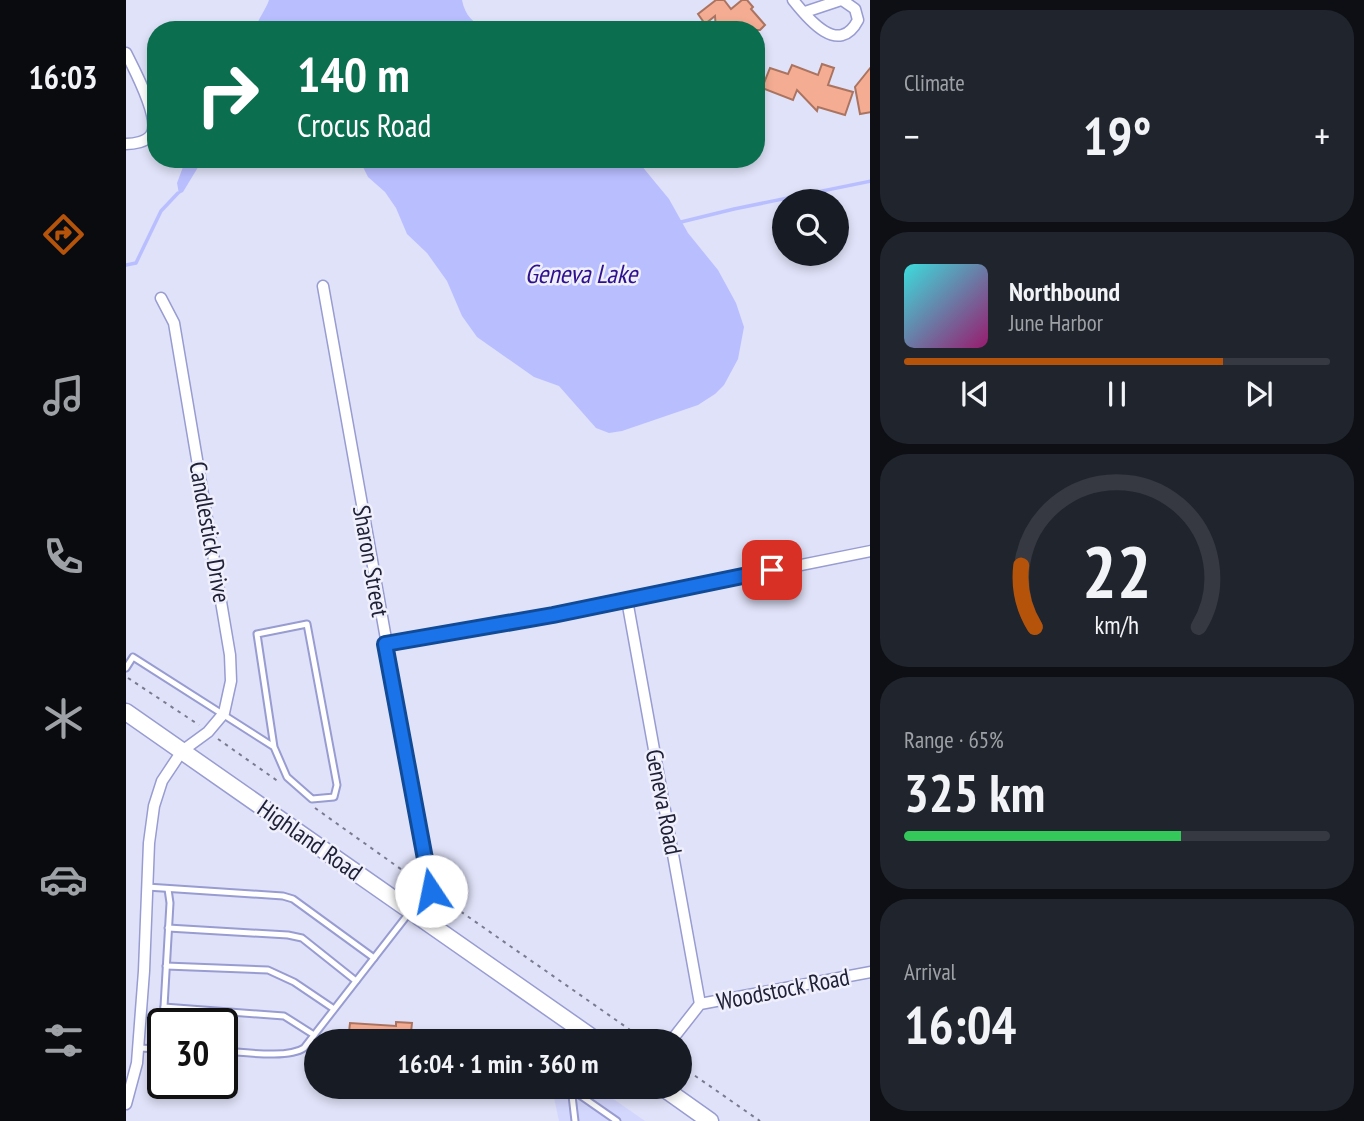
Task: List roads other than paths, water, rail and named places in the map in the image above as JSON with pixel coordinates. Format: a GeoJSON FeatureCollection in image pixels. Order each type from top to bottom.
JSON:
{"type":"FeatureCollection","features":[{"type":"Feature","properties":{"kind":"highway","name":"Highland Road"},"geometry":{"type":"LineString","coordinates":[[126,712],[580,1029]]}},
{"type":"Feature","properties":{"kind":"highway"},"geometry":{"type":"LineString","coordinates":[[679,1099],[710,1121]]}},
{"type":"Feature","properties":{"kind":"street"},"geometry":{"type":"LineString","coordinates":[[793,0],[811,23],[833,35],[844,35],[853,30],[858,20],[855,9],[841,0],[805,12]]}},
{"type":"Feature","properties":{"kind":"street"},"geometry":{"type":"LineString","coordinates":[[126,53],[147,104]]}},
{"type":"Feature","properties":{"kind":"street"},"geometry":{"type":"LineString","coordinates":[[126,144],[147,138]]}},
{"type":"Feature","properties":{"kind":"street","name":"Sharon Street"},"geometry":{"type":"LineString","coordinates":[[323,286],[431,891],[416,914]]}},
{"type":"Feature","properties":{"kind":"street","name":"Candlestick Drive"},"geometry":{"type":"LineString","coordinates":[[161,298],[174,323],[230,655],[230,681],[225,713]]}},
{"type":"Feature","properties":{"kind":"street"},"geometry":{"type":"LineString","coordinates":[[385,644],[626,600],[870,551]]}},
{"type":"Feature","properties":{"kind":"street","name":"Geneva Road"},"geometry":{"type":"LineString","coordinates":[[626,600],[701,1004]]}},
{"type":"Feature","properties":{"kind":"street"},"geometry":{"type":"LineString","coordinates":[[126,1104],[137,1063],[149,843],[154,806],[162,780],[182,751],[208,732],[225,713]]}},
{"type":"Feature","properties":{"kind":"street","name":"Woodstock Road"},"geometry":{"type":"LineString","coordinates":[[681,1029],[701,1004],[870,972]]}},
{"type":"Feature","properties":{"kind":"lane"},"geometry":{"type":"LineString","coordinates":[[126,668],[133,657],[225,713],[274,747],[287,777],[312,799],[334,797],[337,785],[307,624],[257,634],[274,747]]}},
{"type":"Feature","properties":{"kind":"lane"},"geometry":{"type":"LineString","coordinates":[[147,887],[283,896],[293,899],[374,958]]}},
{"type":"Feature","properties":{"kind":"lane"},"geometry":{"type":"LineString","coordinates":[[168,889],[164,1007],[284,1016],[305,1029]]}},
{"type":"Feature","properties":{"kind":"lane"},"geometry":{"type":"LineString","coordinates":[[319,1029],[374,958],[416,914]]}},
{"type":"Feature","properties":{"kind":"lane"},"geometry":{"type":"LineString","coordinates":[[168,928],[288,934],[302,938],[356,981]]}},
{"type":"Feature","properties":{"kind":"lane"},"geometry":{"type":"LineString","coordinates":[[166,966],[268,970],[295,982],[334,1009]]}},
{"type":"Feature","properties":{"kind":"lane"},"geometry":{"type":"LineString","coordinates":[[238,1052],[285,1054],[299,1052],[304,1046]]}},
{"type":"Feature","properties":{"kind":"lane"},"geometry":{"type":"LineString","coordinates":[[138,1048],[147,1048]]}},
{"type":"Feature","properties":{"kind":"lane"},"geometry":{"type":"LineString","coordinates":[[572,1099],[575,1121]]}},
{"type":"Feature","properties":{"kind":"lane"},"geometry":{"type":"LineString","coordinates":[[586,1099],[617,1121]]}},
{"type":"Feature","properties":{"kind":"water"},"geometry":{"type":"Polygon","coordinates":[[[269,0],[462,0],[465,10],[474,21],[258,21],[269,0]]]}},
{"type":"Feature","properties":{"kind":"water"},"geometry":{"type":"Polygon","coordinates":[[[183,168],[198,168],[179,194],[177,183],[183,168]]]}},
{"type":"Feature","properties":{"kind":"water","name":"Geneva Lake"},"geometry":{"type":"Polygon","coordinates":[[[364,168],[643,168],[669,199],[688,233],[718,270],[736,303],[744,327],[738,359],[724,385],[698,405],[622,431],[609,433],[596,428],[559,386],[534,377],[477,337],[462,316],[447,281],[427,253],[407,234],[396,208],[385,192],[368,177],[364,168]]]}},
{"type":"Feature","properties":{"kind":"waterway"},"geometry":{"type":"LineString","coordinates":[[681,222],[870,181]]}},
{"type":"Feature","properties":{"kind":"waterway"},"geometry":{"type":"LineString","coordinates":[[126,265],[136,263],[161,211],[178,193]]}}]}
